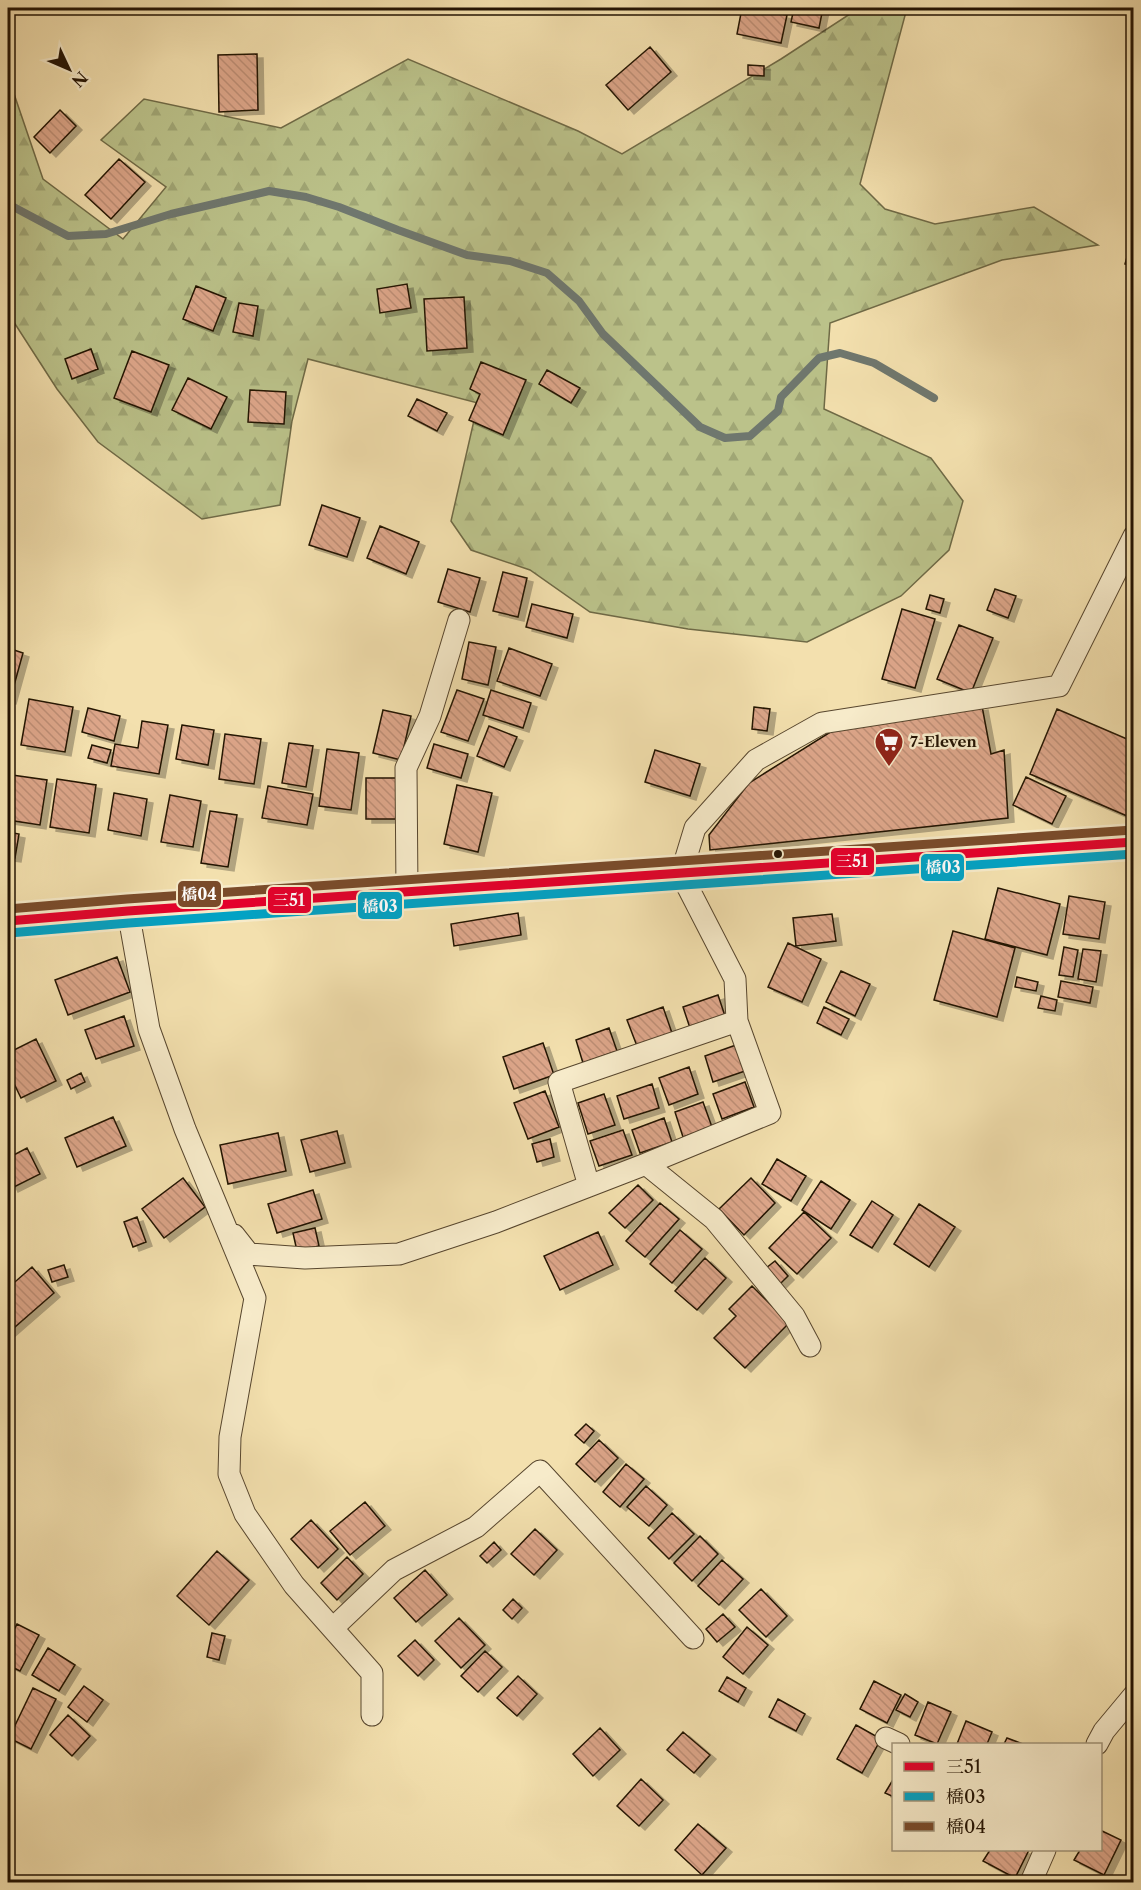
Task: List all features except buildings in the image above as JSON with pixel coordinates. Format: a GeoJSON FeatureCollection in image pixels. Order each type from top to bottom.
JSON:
{"type":"FeatureCollection","features":[{"type":"Feature","properties":{"kind":"highway"},"geometry":{"type":"LineString","coordinates":[[8,921],[1134,842]]}},
{"type":"Feature","properties":{"kind":"street"},"geometry":{"type":"LineString","coordinates":[[226,1225],[249,1254],[304,1258],[399,1254],[496,1222],[770,1113],[737,1021],[735,979],[681,874],[695,828],[756,760],[822,723],[1059,686],[1134,536]]}},
{"type":"Feature","properties":{"kind":"street"},"geometry":{"type":"LineString","coordinates":[[407,892],[406,768],[429,716],[459,620]]}},
{"type":"Feature","properties":{"kind":"street"},"geometry":{"type":"LineString","coordinates":[[128,911],[149,1029],[185,1129],[255,1298],[230,1437],[229,1474],[245,1514],[294,1585],[372,1673],[372,1714]]}},
{"type":"Feature","properties":{"kind":"street"},"geometry":{"type":"LineString","coordinates":[[590,1186],[559,1082],[737,1021]]}},
{"type":"Feature","properties":{"kind":"street"},"geometry":{"type":"LineString","coordinates":[[646,1164],[714,1219],[794,1316],[810,1346]]}},
{"type":"Feature","properties":{"kind":"street"},"geometry":{"type":"LineString","coordinates":[[333,1628],[394,1570],[476,1527],[540,1471],[693,1638]]}},
{"type":"Feature","properties":{"kind":"street"},"geometry":{"type":"LineString","coordinates":[[1098,1743],[1104,1731],[1134,1695]]}},
{"type":"Feature","properties":{"kind":"street"},"geometry":{"type":"LineString","coordinates":[[1031,1882],[1045,1851]]}},
{"type":"Feature","properties":{"kind":"green space"},"geometry":{"type":"Polygon","coordinates":[[[859,8],[907,8],[860,184],[885,209],[935,224],[1034,207],[1098,245],[1002,260],[830,323],[824,409],[931,458],[963,501],[949,550],[901,596],[807,642],[688,629],[590,612],[530,570],[471,550],[451,521],[478,403],[308,359],[292,421],[280,505],[202,519],[98,442],[57,389],[8,313],[8,87],[12,88],[43,179],[123,239],[166,187],[101,140],[144,99],[281,128],[408,59],[578,131],[622,154],[781,59],[859,8]]]}},
{"type":"Feature","properties":{"kind":"waterway"},"geometry":{"type":"LineString","coordinates":[[8,204],[68,236],[106,234],[171,214],[269,191],[306,197],[339,207],[467,255],[510,261],[547,273],[579,301],[603,334],[700,427],[725,438],[750,436],[778,411],[781,397],[819,358],[840,353],[874,363],[934,398]]}},
{"type":"Feature","properties":{"kind":"transit line","name":"橋04"},"geometry":{"type":"LineString","coordinates":[[8,909],[1133,830]]}},
{"type":"Feature","properties":{"kind":"transit line","name":"三51"},"geometry":{"type":"LineString","coordinates":[[8,921],[1134,842]]}},
{"type":"Feature","properties":{"kind":"transit line","name":"橋03"},"geometry":{"type":"LineString","coordinates":[[9,933],[1134,854]]}},
{"type":"Feature","properties":{"kind":"place","name":"7-Eleven"},"geometry":{"type":"Point","coordinates":[889,768]}}]}
